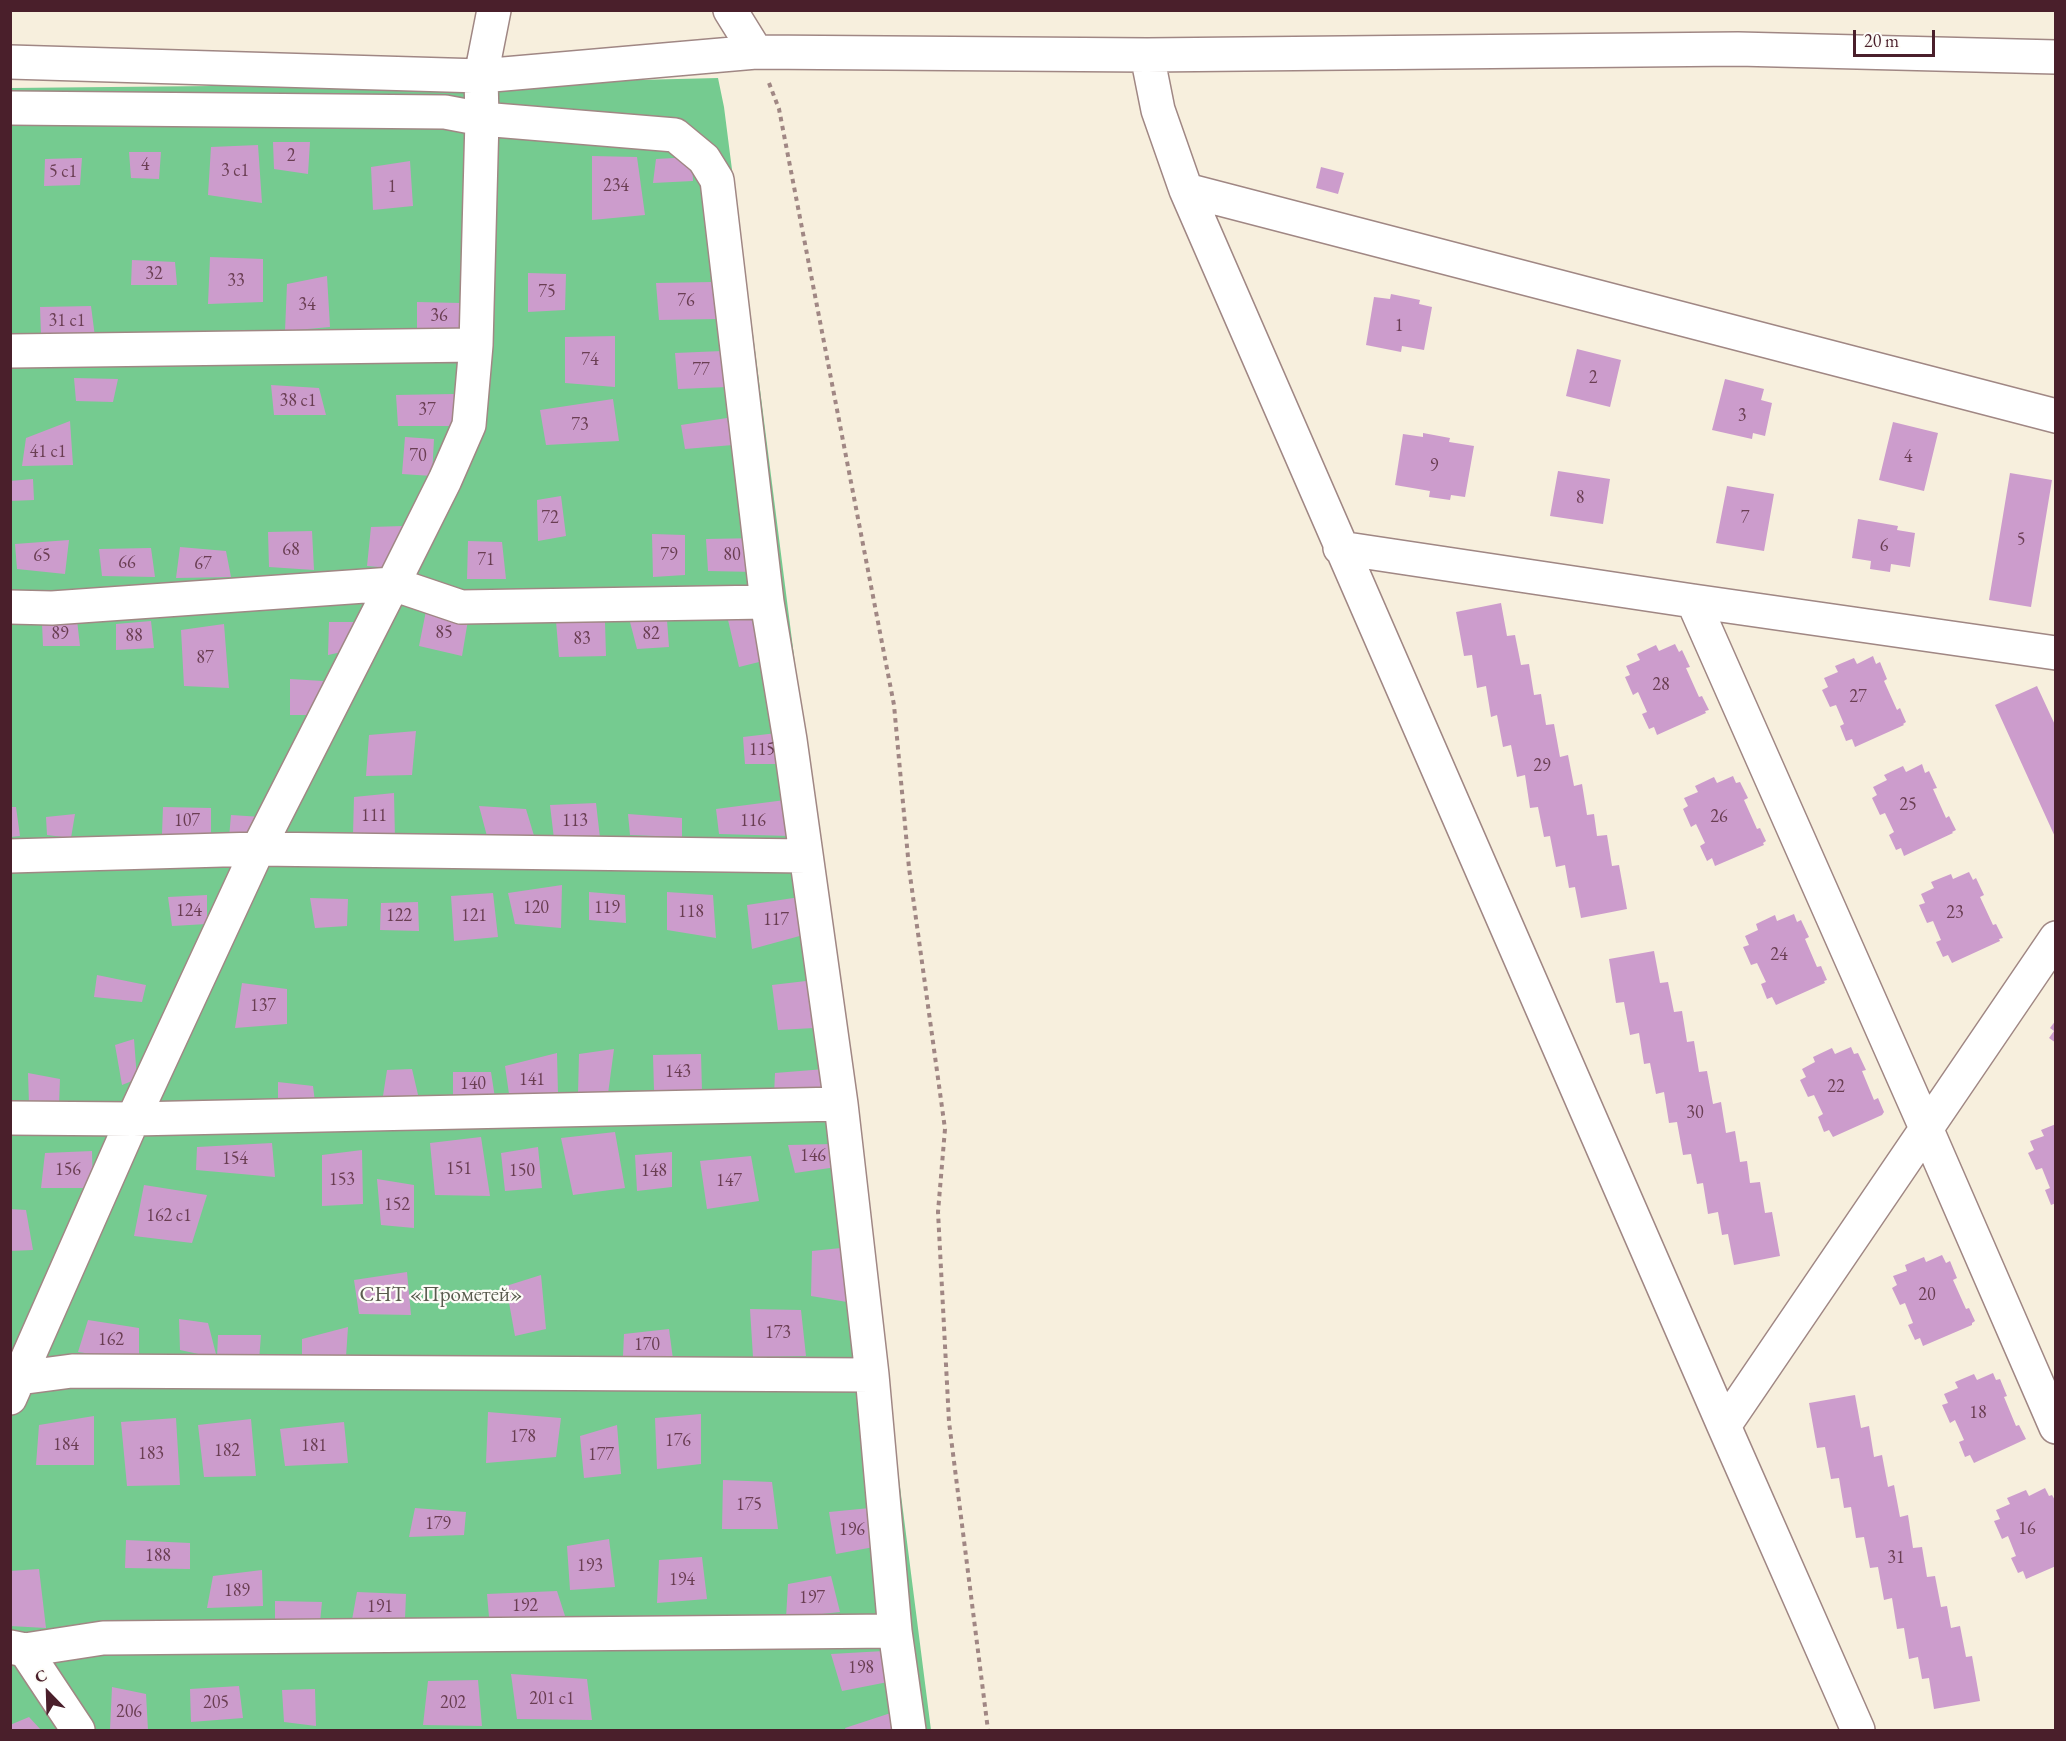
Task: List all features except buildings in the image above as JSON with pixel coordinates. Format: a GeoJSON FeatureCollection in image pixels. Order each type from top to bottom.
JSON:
{"type":"FeatureCollection","features":[{"type":"Feature","properties":{"kind":"street"},"geometry":{"type":"LineString","coordinates":[[15,1388],[133,1119],[258,849],[445,480],[469,425],[476,345],[481,76],[494,10]]}},
{"type":"Feature","properties":{"kind":"street"},"geometry":{"type":"LineString","coordinates":[[730,10],[756,52]]}},
{"type":"Feature","properties":{"kind":"street"},"geometry":{"type":"LineString","coordinates":[[10,62],[481,76],[756,52],[1147,55],[1738,49],[2055,57]]}},
{"type":"Feature","properties":{"kind":"street"},"geometry":{"type":"LineString","coordinates":[[1147,55],[1158,110],[1186,190],[1340,548],[1858,1731]]}},
{"type":"Feature","properties":{"kind":"street"},"geometry":{"type":"LineString","coordinates":[[10,108],[445,112],[482,119],[675,135],[704,159],[717,180],[767,602],[841,1104],[872,1375],[895,1631],[909,1731]]}},
{"type":"Feature","properties":{"kind":"street"},"geometry":{"type":"LineString","coordinates":[[1186,190],[2055,416]]}},
{"type":"Feature","properties":{"kind":"street"},"geometry":{"type":"LineString","coordinates":[[10,351],[476,345]]}},
{"type":"Feature","properties":{"kind":"street"},"geometry":{"type":"LineString","coordinates":[[1340,548],[2055,653]]}},
{"type":"Feature","properties":{"kind":"street"},"geometry":{"type":"LineString","coordinates":[[10,607],[52,608],[393,584],[461,607],[767,602]]}},
{"type":"Feature","properties":{"kind":"street"},"geometry":{"type":"LineString","coordinates":[[1693,601],[1926,1128],[2055,1427]]}},
{"type":"Feature","properties":{"kind":"street"},"geometry":{"type":"LineString","coordinates":[[10,856],[258,849],[806,856]]}},
{"type":"Feature","properties":{"kind":"street"},"geometry":{"type":"LineString","coordinates":[[1724,1426],[2055,938]]}},
{"type":"Feature","properties":{"kind":"street"},"geometry":{"type":"LineString","coordinates":[[10,1118],[133,1119],[841,1104]]}},
{"type":"Feature","properties":{"kind":"street"},"geometry":{"type":"LineString","coordinates":[[15,1388],[72,1371],[872,1375]]}},
{"type":"Feature","properties":{"kind":"street"},"geometry":{"type":"LineString","coordinates":[[78,1731],[18,1649],[103,1638],[895,1631]]}},
{"type":"Feature","properties":{"kind":"path"},"geometry":{"type":"LineString","coordinates":[[756,52],[779,109],[894,705],[909,868],[945,1129],[938,1212],[949,1422],[988,1731]]}},
{"type":"Feature","properties":{"kind":"green space","name":"СНТ «Прометей»"},"geometry":{"type":"Polygon","coordinates":[[[718,78],[724,107],[931,1730],[11,1730],[10,88],[515,83],[718,78]]]}}]}
